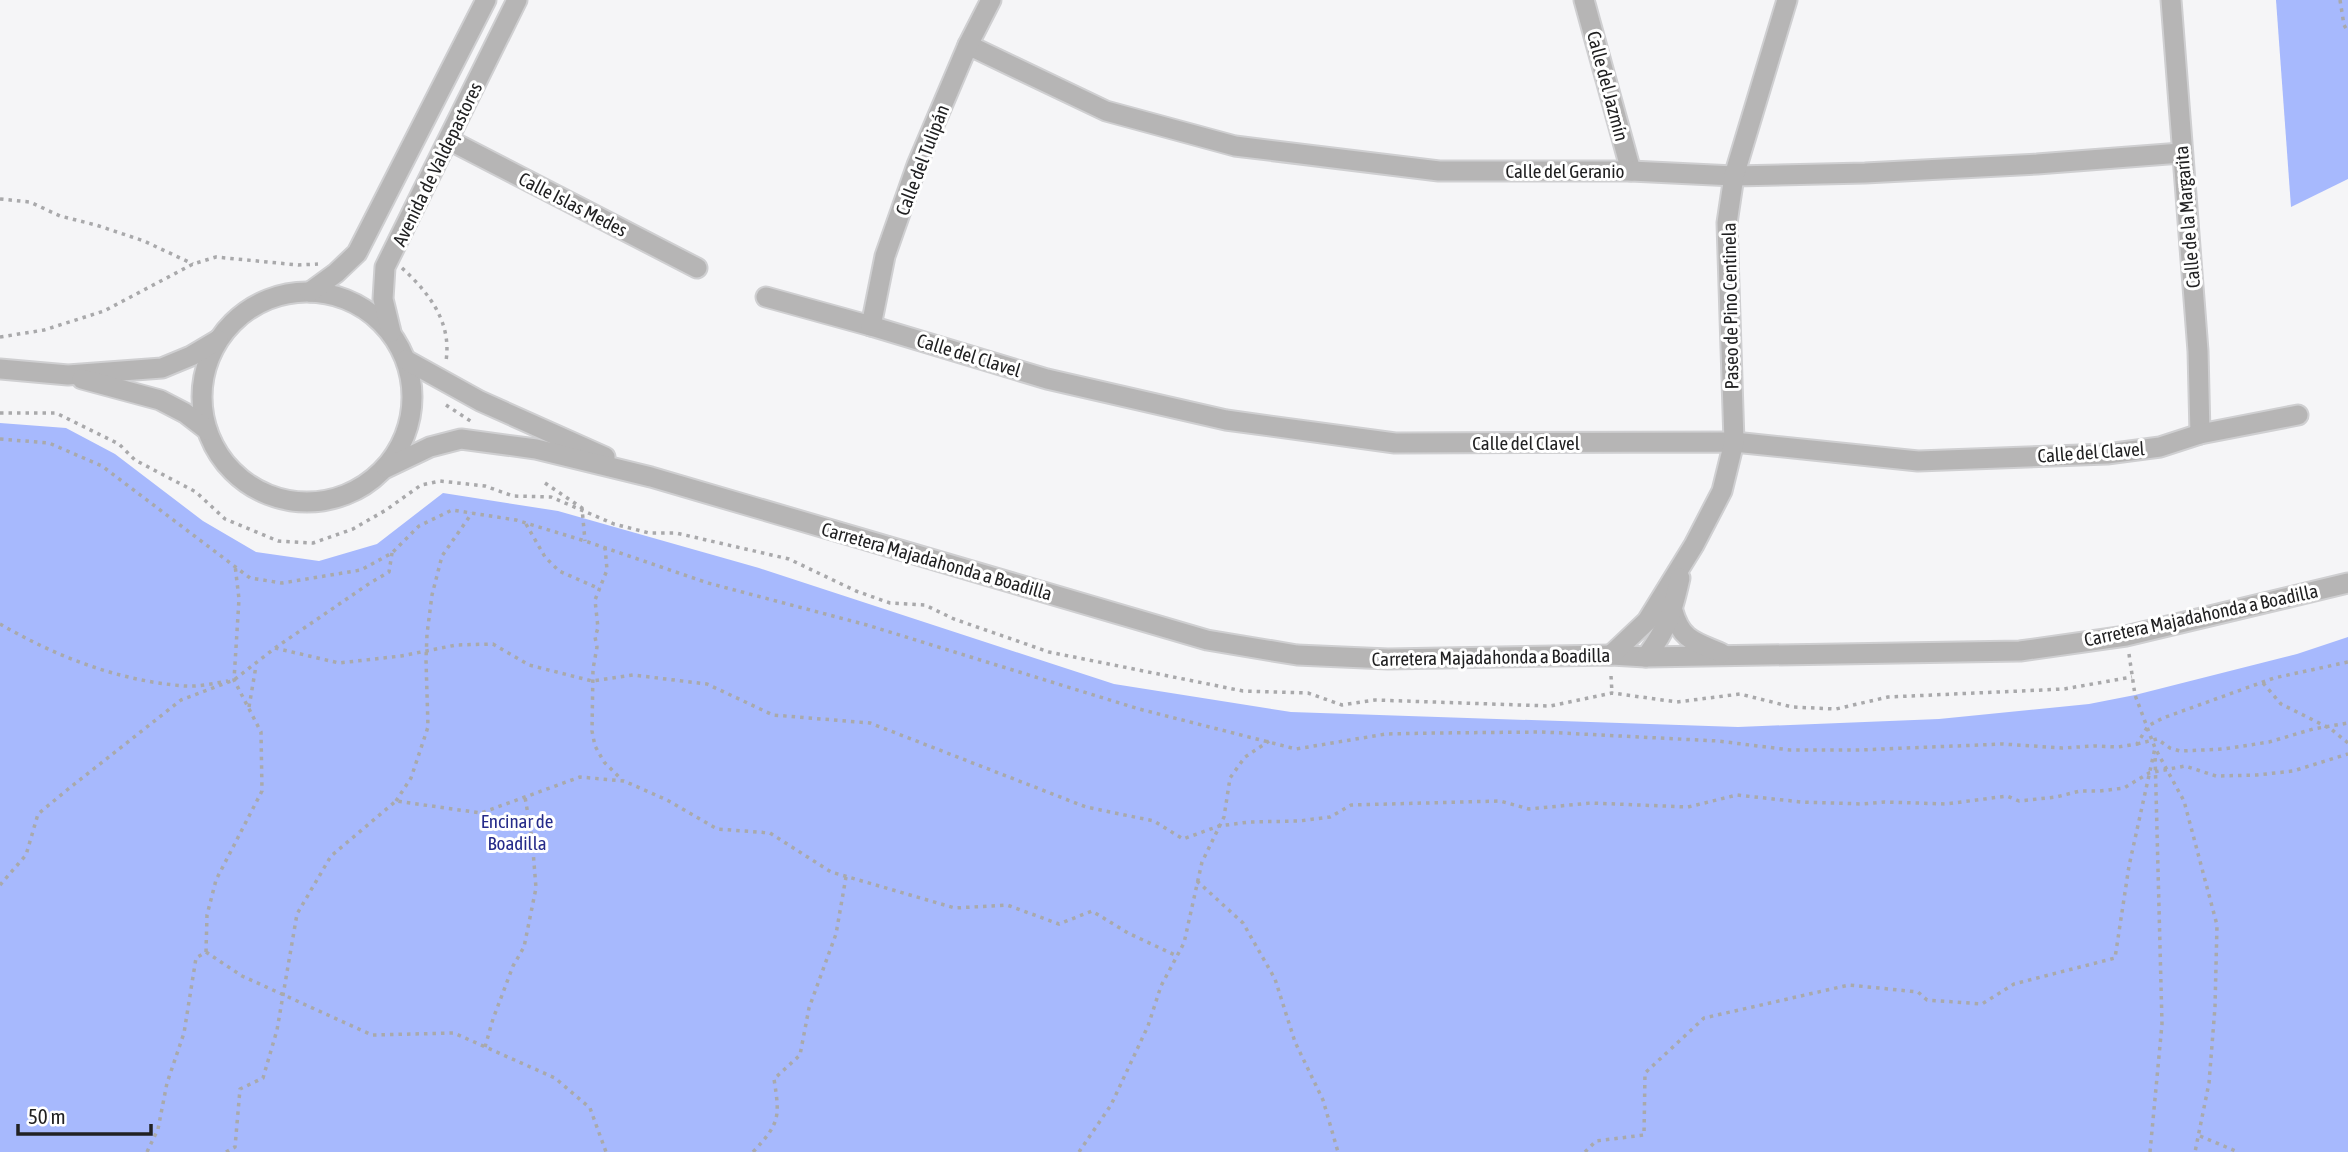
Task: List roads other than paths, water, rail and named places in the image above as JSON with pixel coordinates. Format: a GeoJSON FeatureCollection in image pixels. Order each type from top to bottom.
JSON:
{"type":"FeatureCollection","features":[{"type":"Feature","properties":{"kind":"street","name":"Avenida de Valdepastores"},"geometry":{"type":"LineString","coordinates":[[310,292],[357,253],[486,0]]}},
{"type":"Feature","properties":{"kind":"street","name":"Avenida de Valdepastores"},"geometry":{"type":"LineString","coordinates":[[391,333],[383,299],[385,267],[517,0]]}},
{"type":"Feature","properties":{"kind":"street","name":"Calle del Tulipán"},"geometry":{"type":"LineString","coordinates":[[871,326],[886,256],[917,165],[968,45],[991,0]]}},
{"type":"Feature","properties":{"kind":"street","name":"Calle del Jazmín"},"geometry":{"type":"LineString","coordinates":[[1584,0],[1631,171]]}},
{"type":"Feature","properties":{"kind":"street","name":"Paseo de Pino Centinela"},"geometry":{"type":"LineString","coordinates":[[1682,566],[1722,491],[1734,442],[1727,223],[1734,176],[1787,0]]}},
{"type":"Feature","properties":{"kind":"street","name":"Calle de la Margarita"},"geometry":{"type":"LineString","coordinates":[[2171,0],[2198,351],[2200,434]]}},
{"type":"Feature","properties":{"kind":"street","name":"Calle del Geranio"},"geometry":{"type":"LineString","coordinates":[[968,45],[1107,111],[1235,146],[1439,171],[1631,171],[1734,176],[1984,167],[2181,153]]}},
{"type":"Feature","properties":{"kind":"street","name":"Calle Islas Medes"},"geometry":{"type":"LineString","coordinates":[[449,140],[697,268]]}},
{"type":"Feature","properties":{"kind":"street"},"geometry":{"type":"LineString","coordinates":[[310,292],[341,297],[369,311],[391,333],[406,360],[413,388],[411,417],[403,444],[386,468],[362,488],[333,500],[302,503],[270,497],[243,481],[221,458],[207,430],[202,399],[204,379],[218,340],[236,319],[258,303],[284,294],[310,292]]}},
{"type":"Feature","properties":{"kind":"street","name":"Calle del Clavel"},"geometry":{"type":"LineString","coordinates":[[766,296],[1047,379],[1111,394],[1226,420],[1395,443],[1734,442],[1918,461],[2107,454],[2161,447],[2200,434],[2298,415]]}},
{"type":"Feature","properties":{"kind":"street"},"geometry":{"type":"LineString","coordinates":[[0,369],[68,375],[162,368],[191,356],[218,340]]}},
{"type":"Feature","properties":{"kind":"street","name":"Carretera Majadahonda a Boadilla"},"geometry":{"type":"LineString","coordinates":[[406,360],[480,401],[651,477]]}},
{"type":"Feature","properties":{"kind":"street"},"geometry":{"type":"LineString","coordinates":[[68,375],[160,400],[185,413],[207,430]]}},
{"type":"Feature","properties":{"kind":"street","name":"Carretera Majadahonda a Boadilla"},"geometry":{"type":"LineString","coordinates":[[386,468],[430,447],[461,439],[536,449],[651,477],[1207,640],[1297,655],[1388,659],[1611,655],[1728,657],[2020,651],[2126,636],[2348,583]]}},
{"type":"Feature","properties":{"kind":"street"},"geometry":{"type":"LineString","coordinates":[[1646,657],[1664,634],[1673,611],[1682,566]]}},
{"type":"Feature","properties":{"kind":"street"},"geometry":{"type":"LineString","coordinates":[[1611,655],[1647,621],[1682,566]]}},
{"type":"Feature","properties":{"kind":"street"},"geometry":{"type":"LineString","coordinates":[[1673,611],[1677,627],[1690,640],[1728,657]]}},
{"type":"Feature","properties":{"kind":"park label","name":"Encinar de Boadilla"},"geometry":{"type":"Point","coordinates":[517,832]}}]}
